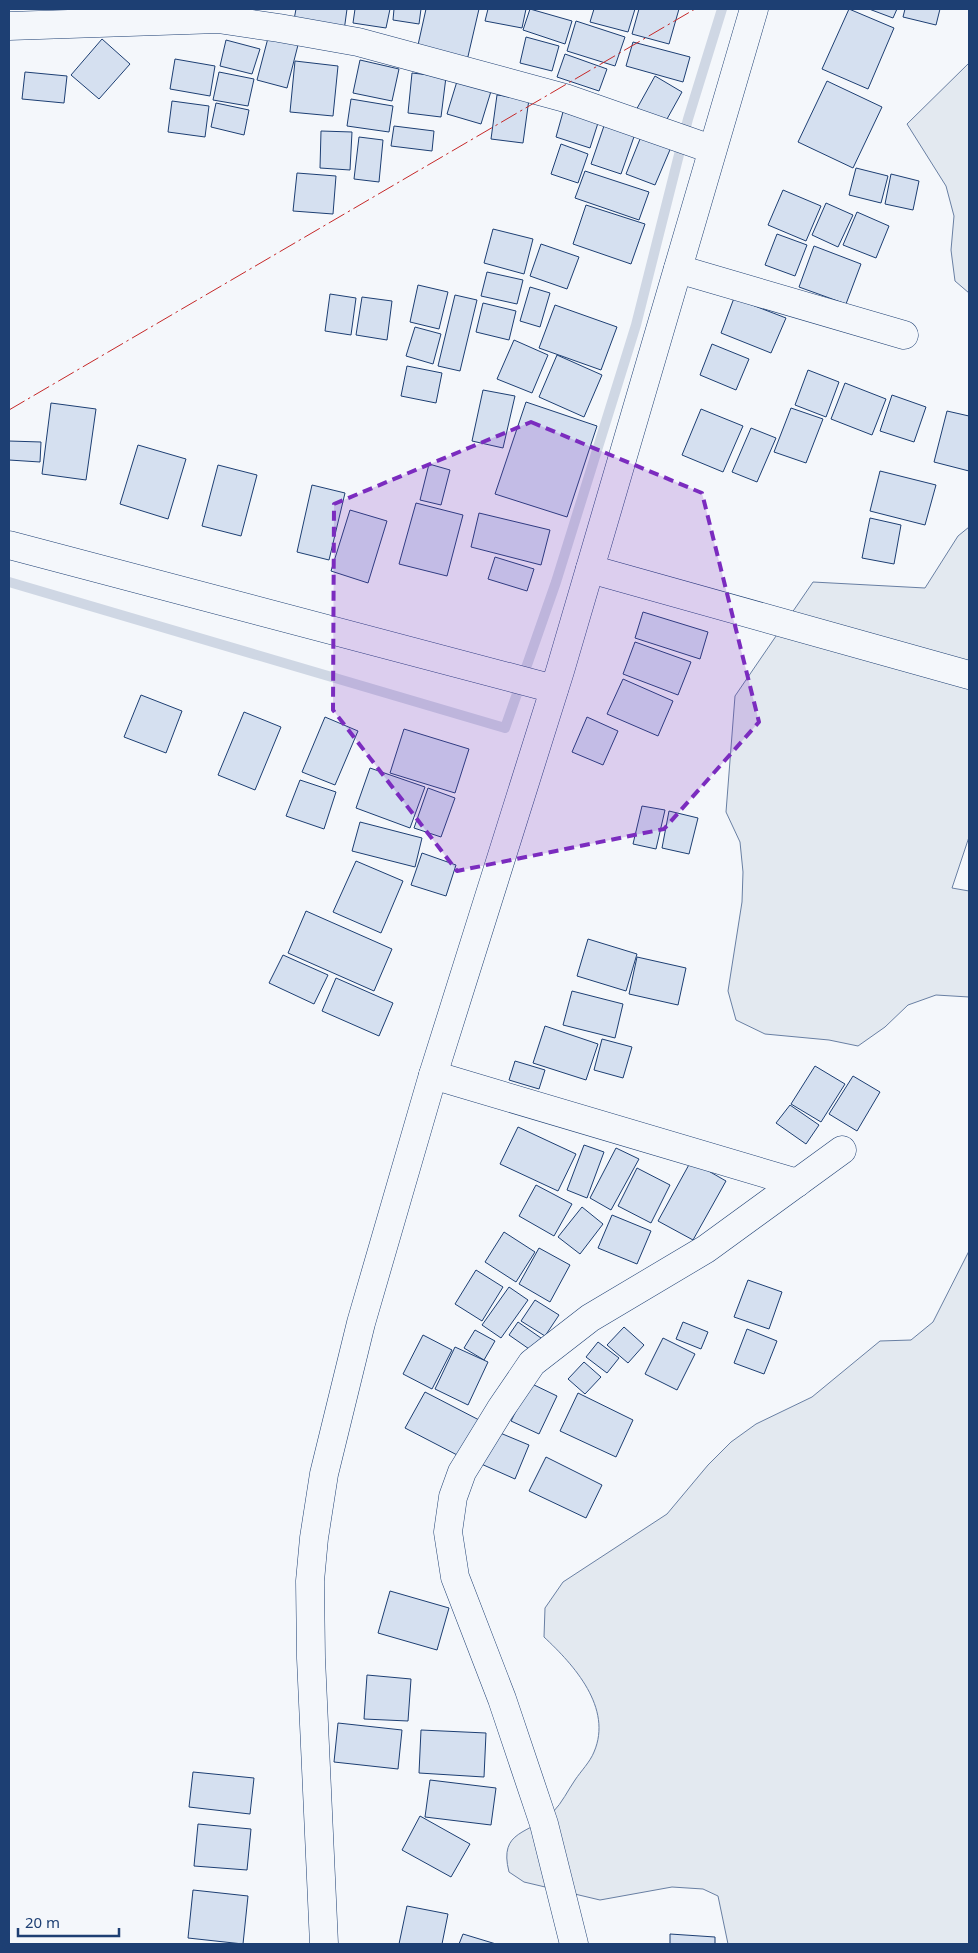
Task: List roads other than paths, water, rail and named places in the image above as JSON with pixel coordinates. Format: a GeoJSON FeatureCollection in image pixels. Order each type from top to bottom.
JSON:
{"type":"FeatureCollection","features":[{"type":"Feature","properties":{"kind":"street"},"geometry":{"type":"LineString","coordinates":[[324,1944],[311,1658],[310,1581],[314,1538],[324,1474],[362,1323],[545,688],[590,569],[678,269],[703,146],[754,9]]}},
{"type":"Feature","properties":{"kind":"street"},"geometry":{"type":"LineString","coordinates":[[9,26],[218,19],[279,28],[358,42],[565,98],[703,146]]}},
{"type":"Feature","properties":{"kind":"street"},"geometry":{"type":"LineString","coordinates":[[678,269],[904,335]]}},
{"type":"Feature","properties":{"kind":"street"},"geometry":{"type":"LineString","coordinates":[[9,545],[545,688]]}},
{"type":"Feature","properties":{"kind":"street"},"geometry":{"type":"LineString","coordinates":[[590,569],[969,675]]}},
{"type":"Feature","properties":{"kind":"street"},"geometry":{"type":"LineString","coordinates":[[433,1075],[797,1183]]}},
{"type":"Feature","properties":{"kind":"street"},"geometry":{"type":"LineString","coordinates":[[574,1944],[544,1824],[502,1699],[455,1577],[448,1532],[453,1497],[462,1472],[500,1410],[532,1363],[590,1318],[699,1254],[842,1150]]}},
{"type":"Feature","properties":{"kind":"waterway"},"geometry":{"type":"LineString","coordinates":[[9,582],[505,728],[556,582],[636,325],[688,119],[722,9]]}}]}
